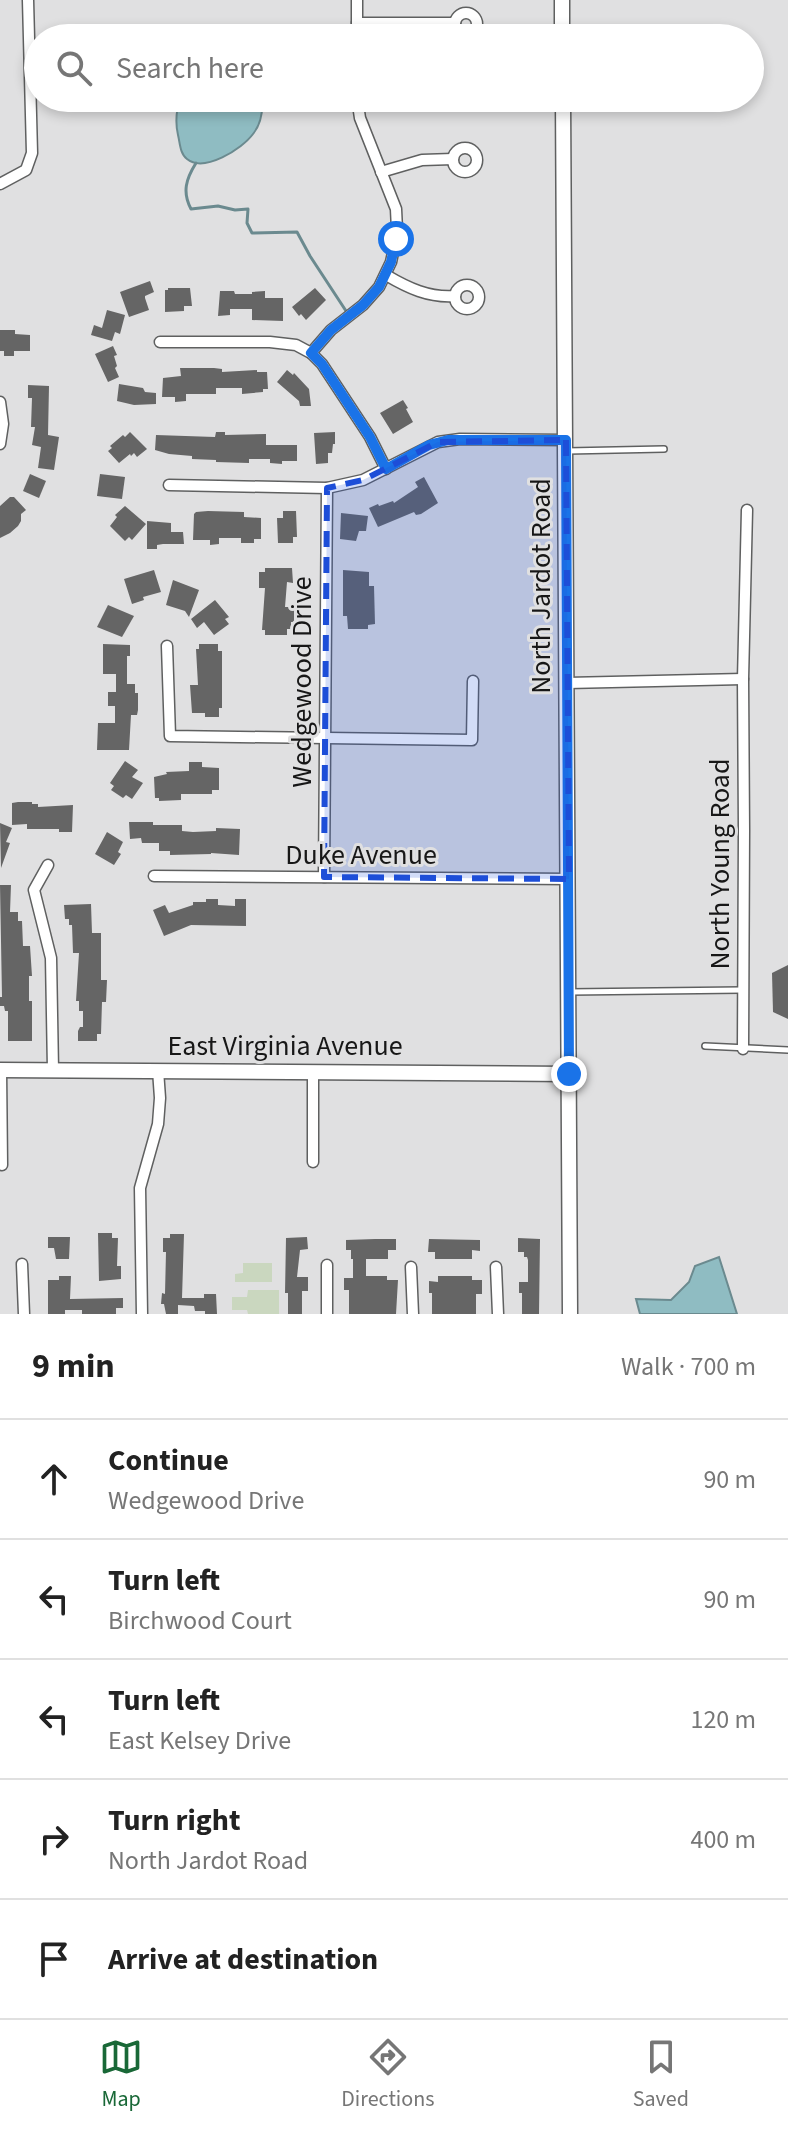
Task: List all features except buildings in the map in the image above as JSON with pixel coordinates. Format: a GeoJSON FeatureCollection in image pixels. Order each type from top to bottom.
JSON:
{"type":"FeatureCollection","features":[{"type":"Feature","properties":{"kind":"main road"},"geometry":{"type":"LineString","coordinates":[[562,0],[562,24]]}},
{"type":"Feature","properties":{"kind":"main road","name":"North Jardot Road"},"geometry":{"type":"LineString","coordinates":[[563,112],[570,1314]]}},
{"type":"Feature","properties":{"kind":"main road","name":"East Virginia Avenue"},"geometry":{"type":"LineString","coordinates":[[1,1070],[569,1074]]}},
{"type":"Feature","properties":{"kind":"street"},"geometry":{"type":"LineString","coordinates":[[28,0],[29,24]]}},
{"type":"Feature","properties":{"kind":"street"},"geometry":{"type":"LineString","coordinates":[[357,0],[357,23],[455,23]]}},
{"type":"Feature","properties":{"kind":"street"},"geometry":{"type":"LineString","coordinates":[[0,184],[26,170],[32,153],[31,112]]}},
{"type":"Feature","properties":{"kind":"street"},"geometry":{"type":"LineString","coordinates":[[311,353],[331,330],[373,296],[386,275],[396,239],[396,209],[359,112]]}},
{"type":"Feature","properties":{"kind":"street"},"geometry":{"type":"LineString","coordinates":[[381,172],[422,160],[453,159]]}},
{"type":"Feature","properties":{"kind":"street"},"geometry":{"type":"LineString","coordinates":[[386,275],[414,290],[431,295],[455,296]]}},
{"type":"Feature","properties":{"kind":"street"},"geometry":{"type":"LineString","coordinates":[[160,342],[270,342],[296,345],[311,353],[322,364],[370,437],[386,469]]}},
{"type":"Feature","properties":{"kind":"street"},"geometry":{"type":"LineString","coordinates":[[0,402],[3,424],[0,444]]}},
{"type":"Feature","properties":{"kind":"street"},"geometry":{"type":"LineString","coordinates":[[169,485],[327,488],[363,480],[429,445],[448,440],[566,446]]}},
{"type":"Feature","properties":{"kind":"street","name":"Wedgewood Drive"},"geometry":{"type":"LineString","coordinates":[[324,877],[327,488]]}},
{"type":"Feature","properties":{"kind":"street","name":"North Young Road"},"geometry":{"type":"LineString","coordinates":[[743,1049],[743,679],[747,510]]}},
{"type":"Feature","properties":{"kind":"street"},"geometry":{"type":"LineString","coordinates":[[167,646],[170,736],[472,740],[473,681]]}},
{"type":"Feature","properties":{"kind":"street"},"geometry":{"type":"LineString","coordinates":[[567,683],[743,679]]}},
{"type":"Feature","properties":{"kind":"street"},"geometry":{"type":"LineString","coordinates":[[48,865],[34,890],[51,958],[53,1070]]}},
{"type":"Feature","properties":{"kind":"street","name":"Duke Avenue"},"geometry":{"type":"LineString","coordinates":[[154,876],[569,879]]}},
{"type":"Feature","properties":{"kind":"street"},"geometry":{"type":"LineString","coordinates":[[1,1070],[2,1165]]}},
{"type":"Feature","properties":{"kind":"street"},"geometry":{"type":"LineString","coordinates":[[142,1314],[140,1188],[158,1124],[158,1070]]}},
{"type":"Feature","properties":{"kind":"street"},"geometry":{"type":"LineString","coordinates":[[313,1071],[313,1162]]}},
{"type":"Feature","properties":{"kind":"street"},"geometry":{"type":"LineString","coordinates":[[22,1264],[24,1314]]}},
{"type":"Feature","properties":{"kind":"street"},"geometry":{"type":"LineString","coordinates":[[327,1265],[327,1314]]}},
{"type":"Feature","properties":{"kind":"street"},"geometry":{"type":"LineString","coordinates":[[411,1267],[413,1314]]}},
{"type":"Feature","properties":{"kind":"street"},"geometry":{"type":"LineString","coordinates":[[496,1267],[498,1314]]}},
{"type":"Feature","properties":{"kind":"lane"},"geometry":{"type":"LineString","coordinates":[[566,446],[664,449]]}},
{"type":"Feature","properties":{"kind":"lane"},"geometry":{"type":"LineString","coordinates":[[568,992],[742,990]]}},
{"type":"Feature","properties":{"kind":"lane"},"geometry":{"type":"LineString","coordinates":[[705,1046],[788,1050]]}},
{"type":"Feature","properties":{"kind":"highlighted area"},"geometry":{"type":"Polygon","coordinates":[[[566,440],[569,879],[324,877],[327,488],[363,480],[438,442],[566,440]]]}},
{"type":"Feature","properties":{"kind":"green space"},"geometry":{"type":"Polygon","coordinates":[[[243,1263],[272,1263],[272,1282],[235,1282],[235,1274],[243,1273],[243,1263]]]}},
{"type":"Feature","properties":{"kind":"green space"},"geometry":{"type":"Polygon","coordinates":[[[248,1290],[279,1290],[279,1314],[248,1314],[247,1310],[232,1310],[232,1297],[247,1297],[248,1290]]]}},
{"type":"Feature","properties":{"kind":"water"},"geometry":{"type":"Polygon","coordinates":[[[177,112],[262,112],[253,134],[240,146],[222,157],[203,163],[194,163],[185,157],[176,121],[177,112]]]}},
{"type":"Feature","properties":{"kind":"water"},"geometry":{"type":"Polygon","coordinates":[[[719,1257],[737,1314],[640,1314],[636,1299],[671,1300],[689,1282],[695,1266],[719,1257]]]}},
{"type":"Feature","properties":{"kind":"waterway"},"geometry":{"type":"LineString","coordinates":[[196,163],[186,186],[191,209],[218,206],[248,209],[247,223],[252,233],[297,232],[348,314]]}},
{"type":"Feature","properties":{"kind":"route"},"geometry":{"type":"LineString","coordinates":[[396,239],[386,275],[373,296],[331,330],[311,353],[322,364],[370,437],[386,469],[429,445],[448,440],[566,440],[569,1074]]}}]}
